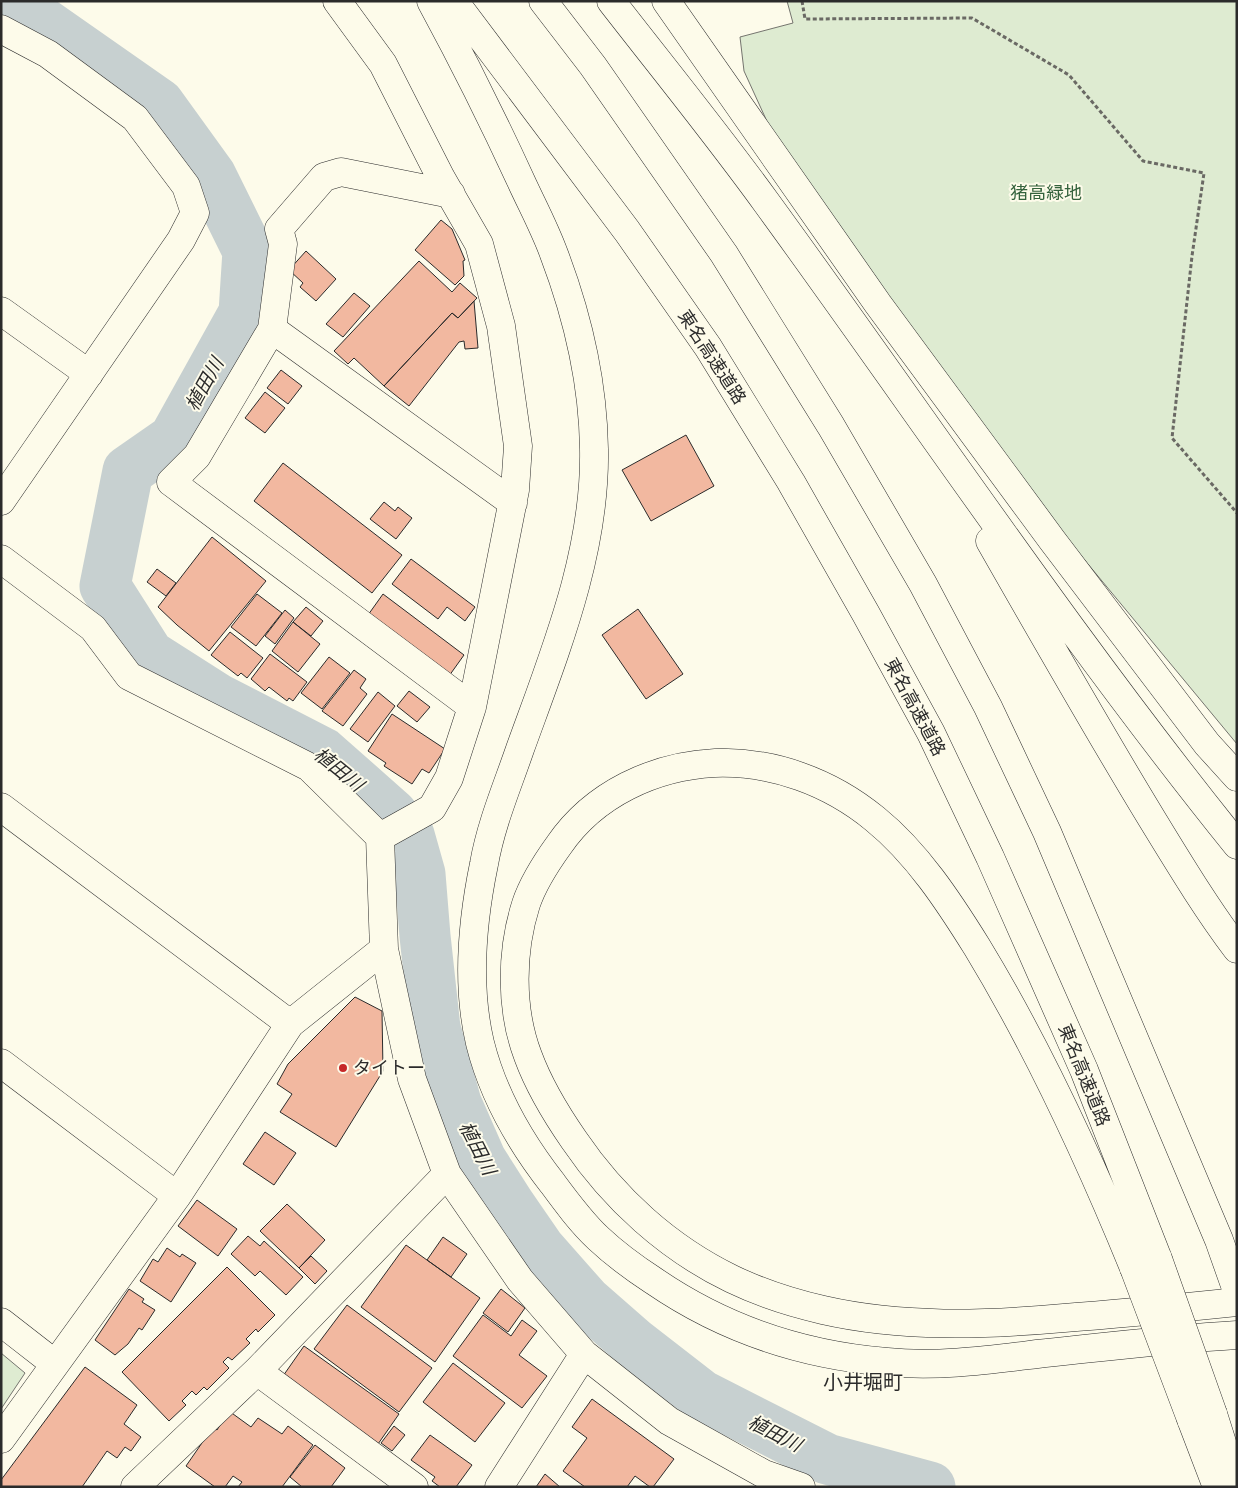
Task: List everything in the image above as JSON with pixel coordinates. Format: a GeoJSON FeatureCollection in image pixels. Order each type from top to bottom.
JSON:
{"type":"FeatureCollection","features":[{"type":"Feature","properties":{"kind":"main road"},"geometry":{"type":"LineString","coordinates":[[337,1],[383,64],[450,194],[480,244],[501,326],[518,446],[513,503],[472,708],[449,778],[432,808],[385,834]]}},
{"type":"Feature","properties":{"kind":"main road"},"geometry":{"type":"LineString","coordinates":[[431,1],[502,138],[553,250],[571,304],[582,346],[592,403],[594,452],[592,496],[584,547],[556,650],[501,803],[485,858],[475,911],[472,957],[473,1000],[479,1034],[494,1086],[513,1126],[538,1165],[568,1205],[599,1238],[634,1267],[710,1316],[752,1334],[799,1348],[846,1358],[892,1363],[936,1364],[1136,1343],[1237,1335]]}},
{"type":"Feature","properties":{"kind":"main road","name":"東名高速道路"},"geometry":{"type":"LineString","coordinates":[[454,1],[627,232],[708,348],[791,482],[931,733],[990,857],[1084,1070],[1146,1263],[1202,1416],[1236,1487]]}},
{"type":"Feature","properties":{"kind":"main road"},"geometry":{"type":"LineString","coordinates":[[543,1],[593,66],[724,254],[831,426],[922,584],[988,707],[1047,832],[1218,1240],[1237,1291]]}},
{"type":"Feature","properties":{"kind":"main road"},"geometry":{"type":"LineString","coordinates":[[611,1],[765,201],[1151,736],[1237,845]]}},
{"type":"Feature","properties":{"kind":"main road"},"geometry":{"type":"LineString","coordinates":[[666,1],[878,304],[1023,501],[1207,744],[1237,777]]}},
{"type":"Feature","properties":{"kind":"main road"},"geometry":{"type":"LineString","coordinates":[[1,28],[48,54],[135,118],[186,186],[195,213],[181,240],[1,501]]}},
{"type":"Feature","properties":{"kind":"main road"},"geometry":{"type":"LineString","coordinates":[[450,194],[341,172],[324,177],[279,229],[283,244],[272,328],[198,456],[171,482],[472,708]]}},
{"type":"Feature","properties":{"kind":"main road"},"geometry":{"type":"LineString","coordinates":[[1,311],[89,374]]}},
{"type":"Feature","properties":{"kind":"main road"},"geometry":{"type":"LineString","coordinates":[[272,328],[513,503]]}},
{"type":"Feature","properties":{"kind":"main road"},"geometry":{"type":"LineString","coordinates":[[914,410],[1124,772],[1184,870],[1237,949]]}},
{"type":"Feature","properties":{"kind":"main road"},"geometry":{"type":"LineString","coordinates":[[1,560],[93,628],[129,676],[309,767],[385,834],[384,949],[412,1079],[447,1174],[520,1280],[584,1354],[670,1421],[762,1481],[801,1487]]}},
{"type":"Feature","properties":{"kind":"main road"},"geometry":{"type":"LineString","coordinates":[[1146,1263],[1103,1193],[1035,1050],[999,982],[962,923],[936,884],[906,850],[877,820],[846,798],[811,780],[774,768],[733,762],[691,764],[655,774],[622,788],[594,806],[567,833],[545,864],[527,900],[518,936],[515,974],[517,1011],[526,1052],[544,1091],[588,1161],[627,1204],[656,1230],[688,1253],[732,1280],[778,1298],[841,1313],[915,1323],[1022,1322],[1237,1302]]}},
{"type":"Feature","properties":{"kind":"main road"},"geometry":{"type":"LineString","coordinates":[[1,807],[290,1024]]}},
{"type":"Feature","properties":{"kind":"main road"},"geometry":{"type":"LineString","coordinates":[[1,1439],[177,1196],[290,1024],[384,949]]}},
{"type":"Feature","properties":{"kind":"main road"},"geometry":{"type":"LineString","coordinates":[[1,1063],[177,1196]]}},
{"type":"Feature","properties":{"kind":"main road"},"geometry":{"type":"LineString","coordinates":[[135,1487],[257,1371],[447,1174]]}},
{"type":"Feature","properties":{"kind":"main road"},"geometry":{"type":"LineString","coordinates":[[1,1322],[56,1364]]}},
{"type":"Feature","properties":{"kind":"main road"},"geometry":{"type":"LineString","coordinates":[[499,1487],[584,1354]]}},
{"type":"Feature","properties":{"kind":"main road"},"geometry":{"type":"LineString","coordinates":[[257,1371],[414,1487]]}},
{"type":"Feature","properties":{"kind":"main road"},"geometry":{"type":"LineString","coordinates":[[1202,1416],[1217,1487]]}},
{"type":"Feature","properties":{"kind":"path"},"geometry":{"type":"LineString","coordinates":[[802,1],[805,19],[972,18],[1069,75],[1143,161],[1204,173],[1192,256],[1172,438],[1226,498],[1237,513]]}},
{"type":"Feature","properties":{"kind":"green space","name":"猪高緑地"},"geometry":{"type":"Polygon","coordinates":[[[787,1],[1237,1],[1237,744],[1044,511],[775,139],[744,71],[740,37],[793,23],[787,1]]]}},
{"type":"Feature","properties":{"kind":"green space"},"geometry":{"type":"Polygon","coordinates":[[[1,1353],[25,1373],[1,1409],[1,1353]]]}},
{"type":"Feature","properties":{"kind":"building"},"geometry":{"type":"Polygon","coordinates":[[[441,220],[452,229],[465,260],[463,261],[464,276],[455,285],[415,250],[441,220]]]}},
{"type":"Feature","properties":{"kind":"building"},"geometry":{"type":"Polygon","coordinates":[[[306,251],[336,279],[316,301],[300,287],[303,283],[289,270],[306,251]]]}},
{"type":"Feature","properties":{"kind":"building"},"geometry":{"type":"Polygon","coordinates":[[[419,261],[452,292],[460,283],[477,298],[458,318],[452,313],[384,386],[354,358],[348,364],[334,351],[419,261]]]}},
{"type":"Feature","properties":{"kind":"building"},"geometry":{"type":"Polygon","coordinates":[[[354,293],[370,306],[343,337],[326,324],[354,293]]]}},
{"type":"Feature","properties":{"kind":"building"},"geometry":{"type":"Polygon","coordinates":[[[474,301],[478,348],[465,349],[464,341],[459,342],[409,406],[384,386],[452,313],[458,318],[474,301]]]}},
{"type":"Feature","properties":{"kind":"building"},"geometry":{"type":"Polygon","coordinates":[[[281,370],[302,386],[288,404],[267,388],[281,370]]]}},
{"type":"Feature","properties":{"kind":"building"},"geometry":{"type":"Polygon","coordinates":[[[265,392],[285,408],[265,433],[245,418],[265,392]]]}},
{"type":"Feature","properties":{"kind":"building"},"geometry":{"type":"Polygon","coordinates":[[[686,435],[714,486],[651,521],[622,470],[686,435]]]}},
{"type":"Feature","properties":{"kind":"building"},"geometry":{"type":"Polygon","coordinates":[[[283,463],[402,555],[372,593],[254,501],[283,463]]]}},
{"type":"Feature","properties":{"kind":"building"},"geometry":{"type":"Polygon","coordinates":[[[384,502],[395,511],[398,507],[412,518],[396,539],[370,519],[384,502]]]}},
{"type":"Feature","properties":{"kind":"building"},"geometry":{"type":"Polygon","coordinates":[[[212,537],[266,581],[209,651],[158,607],[212,537]]]}},
{"type":"Feature","properties":{"kind":"building"},"geometry":{"type":"Polygon","coordinates":[[[411,559],[475,607],[465,621],[447,607],[438,619],[392,584],[411,559]]]}},
{"type":"Feature","properties":{"kind":"building"},"geometry":{"type":"Polygon","coordinates":[[[157,569],[176,583],[166,596],[147,582],[157,569]]]}},
{"type":"Feature","properties":{"kind":"building"},"geometry":{"type":"Polygon","coordinates":[[[257,594],[282,613],[256,646],[231,627],[257,594]]]}},
{"type":"Feature","properties":{"kind":"building"},"geometry":{"type":"Polygon","coordinates":[[[383,594],[464,655],[449,676],[368,615],[383,594]]]}},
{"type":"Feature","properties":{"kind":"building"},"geometry":{"type":"Polygon","coordinates":[[[306,607],[323,621],[311,636],[293,622],[306,607]]]}},
{"type":"Feature","properties":{"kind":"building"},"geometry":{"type":"Polygon","coordinates":[[[638,609],[683,674],[646,699],[602,635],[638,609]]]}},
{"type":"Feature","properties":{"kind":"building"},"geometry":{"type":"Polygon","coordinates":[[[285,610],[294,618],[275,644],[265,636],[285,610]]]}},
{"type":"Feature","properties":{"kind":"building"},"geometry":{"type":"Polygon","coordinates":[[[293,622],[320,644],[298,672],[272,651],[293,622]]]}},
{"type":"Feature","properties":{"kind":"building"},"geometry":{"type":"Polygon","coordinates":[[[230,632],[263,658],[247,678],[241,673],[238,676],[211,655],[230,632]]]}},
{"type":"Feature","properties":{"kind":"building"},"geometry":{"type":"Polygon","coordinates":[[[270,654],[307,682],[293,701],[289,698],[287,701],[269,687],[265,691],[251,679],[270,654]]]}},
{"type":"Feature","properties":{"kind":"building"},"geometry":{"type":"Polygon","coordinates":[[[329,657],[350,673],[322,709],[301,693],[329,657]]]}},
{"type":"Feature","properties":{"kind":"building"},"geometry":{"type":"Polygon","coordinates":[[[354,670],[366,679],[360,688],[367,694],[343,726],[322,711],[354,670]]]}},
{"type":"Feature","properties":{"kind":"building"},"geometry":{"type":"Polygon","coordinates":[[[409,691],[430,707],[417,722],[397,706],[409,691]]]}},
{"type":"Feature","properties":{"kind":"building"},"geometry":{"type":"Polygon","coordinates":[[[378,692],[395,706],[368,742],[350,729],[378,692]]]}},
{"type":"Feature","properties":{"kind":"building"},"geometry":{"type":"Polygon","coordinates":[[[392,714],[445,749],[429,773],[422,769],[412,784],[384,766],[386,763],[368,751],[392,714]]]}},
{"type":"Feature","properties":{"kind":"building"},"geometry":{"type":"Polygon","coordinates":[[[355,997],[382,1011],[383,1071],[336,1147],[280,1112],[292,1094],[277,1084],[288,1064],[355,997]]]}},
{"type":"Feature","properties":{"kind":"building"},"geometry":{"type":"Polygon","coordinates":[[[265,1132],[296,1153],[274,1185],[243,1164],[265,1132]]]}},
{"type":"Feature","properties":{"kind":"building"},"geometry":{"type":"Polygon","coordinates":[[[197,1200],[237,1229],[218,1256],[178,1226],[197,1200]]]}},
{"type":"Feature","properties":{"kind":"building"},"geometry":{"type":"Polygon","coordinates":[[[287,1204],[325,1240],[299,1268],[260,1231],[287,1204]]]}},
{"type":"Feature","properties":{"kind":"building"},"geometry":{"type":"Polygon","coordinates":[[[248,1236],[260,1246],[264,1241],[303,1277],[286,1295],[260,1271],[255,1276],[231,1254],[248,1236]]]}},
{"type":"Feature","properties":{"kind":"building"},"geometry":{"type":"Polygon","coordinates":[[[443,1237],[467,1254],[451,1277],[427,1260],[443,1237]]]}},
{"type":"Feature","properties":{"kind":"building"},"geometry":{"type":"Polygon","coordinates":[[[406,1245],[480,1298],[435,1362],[361,1307],[406,1245]]]}},
{"type":"Feature","properties":{"kind":"building"},"geometry":{"type":"Polygon","coordinates":[[[167,1248],[180,1257],[182,1254],[196,1263],[171,1302],[140,1281],[153,1259],[158,1262],[167,1248]]]}},
{"type":"Feature","properties":{"kind":"building"},"geometry":{"type":"Polygon","coordinates":[[[311,1256],[327,1271],[315,1284],[299,1268],[311,1256]]]}},
{"type":"Feature","properties":{"kind":"building"},"geometry":{"type":"Polygon","coordinates":[[[227,1267],[275,1315],[258,1332],[256,1329],[246,1339],[250,1343],[232,1360],[228,1357],[223,1362],[229,1368],[207,1390],[204,1387],[196,1395],[192,1391],[182,1401],[186,1405],[169,1421],[122,1372],[227,1267]]]}},
{"type":"Feature","properties":{"kind":"building"},"geometry":{"type":"Polygon","coordinates":[[[129,1289],[144,1299],[142,1302],[155,1310],[142,1330],[139,1328],[128,1344],[115,1355],[95,1340],[129,1289]]]}},
{"type":"Feature","properties":{"kind":"building"},"geometry":{"type":"Polygon","coordinates":[[[501,1289],[525,1308],[508,1332],[483,1313],[501,1289]]]}},
{"type":"Feature","properties":{"kind":"building"},"geometry":{"type":"Polygon","coordinates":[[[347,1305],[432,1368],[399,1412],[314,1349],[347,1305]]]}},
{"type":"Feature","properties":{"kind":"building"},"geometry":{"type":"Polygon","coordinates":[[[483,1315],[511,1336],[522,1320],[537,1331],[519,1355],[547,1376],[522,1408],[453,1356],[483,1315]]]}},
{"type":"Feature","properties":{"kind":"building"},"geometry":{"type":"Polygon","coordinates":[[[304,1346],[399,1414],[378,1444],[283,1376],[304,1346]]]}},
{"type":"Feature","properties":{"kind":"building"},"geometry":{"type":"Polygon","coordinates":[[[453,1363],[505,1403],[475,1442],[423,1402],[453,1363]]]}},
{"type":"Feature","properties":{"kind":"building"},"geometry":{"type":"Polygon","coordinates":[[[85,1367],[137,1405],[124,1424],[141,1437],[131,1451],[125,1447],[117,1458],[107,1451],[82,1487],[1,1487],[1,1480],[85,1367]]]}},
{"type":"Feature","properties":{"kind":"building"},"geometry":{"type":"Polygon","coordinates":[[[592,1399],[674,1459],[653,1487],[650,1487],[635,1476],[627,1487],[585,1487],[563,1471],[587,1438],[572,1427],[592,1399]]]}},
{"type":"Feature","properties":{"kind":"building"},"geometry":{"type":"Polygon","coordinates":[[[229,1411],[251,1427],[258,1418],[282,1434],[288,1426],[313,1445],[282,1487],[238,1487],[242,1482],[233,1476],[225,1487],[215,1487],[186,1466],[213,1427],[217,1430],[229,1411]]]}},
{"type":"Feature","properties":{"kind":"building"},"geometry":{"type":"Polygon","coordinates":[[[394,1426],[405,1435],[392,1451],[381,1443],[394,1426]]]}},
{"type":"Feature","properties":{"kind":"building"},"geometry":{"type":"Polygon","coordinates":[[[430,1435],[472,1465],[456,1487],[440,1487],[432,1481],[435,1477],[411,1460],[430,1435]]]}},
{"type":"Feature","properties":{"kind":"building"},"geometry":{"type":"Polygon","coordinates":[[[315,1445],[345,1468],[331,1487],[302,1487],[290,1477],[315,1445]]]}},
{"type":"Feature","properties":{"kind":"building"},"geometry":{"type":"Polygon","coordinates":[[[545,1474],[560,1487],[536,1487],[545,1474]]]}},
{"type":"Feature","properties":{"kind":"waterway","name":"植田川"},"geometry":{"type":"LineString","coordinates":[[12,1],[159,104],[211,176],[248,251],[244,313],[174,439],[128,471],[105,586],[149,655],[218,699],[323,753],[392,814],[409,835],[420,874],[435,1028],[456,1103],[481,1160],[509,1204],[540,1249],[586,1301],[634,1343],[701,1395],[827,1459],[930,1487]]}},
{"type":"Feature","properties":{"kind":"place","name":"タイトー"},"geometry":{"type":"Point","coordinates":[343,1068]}},
{"type":"Feature","properties":{"kind":"district","name":"小井堀町"},"geometry":{"type":"Point","coordinates":[863,1382]}}]}
